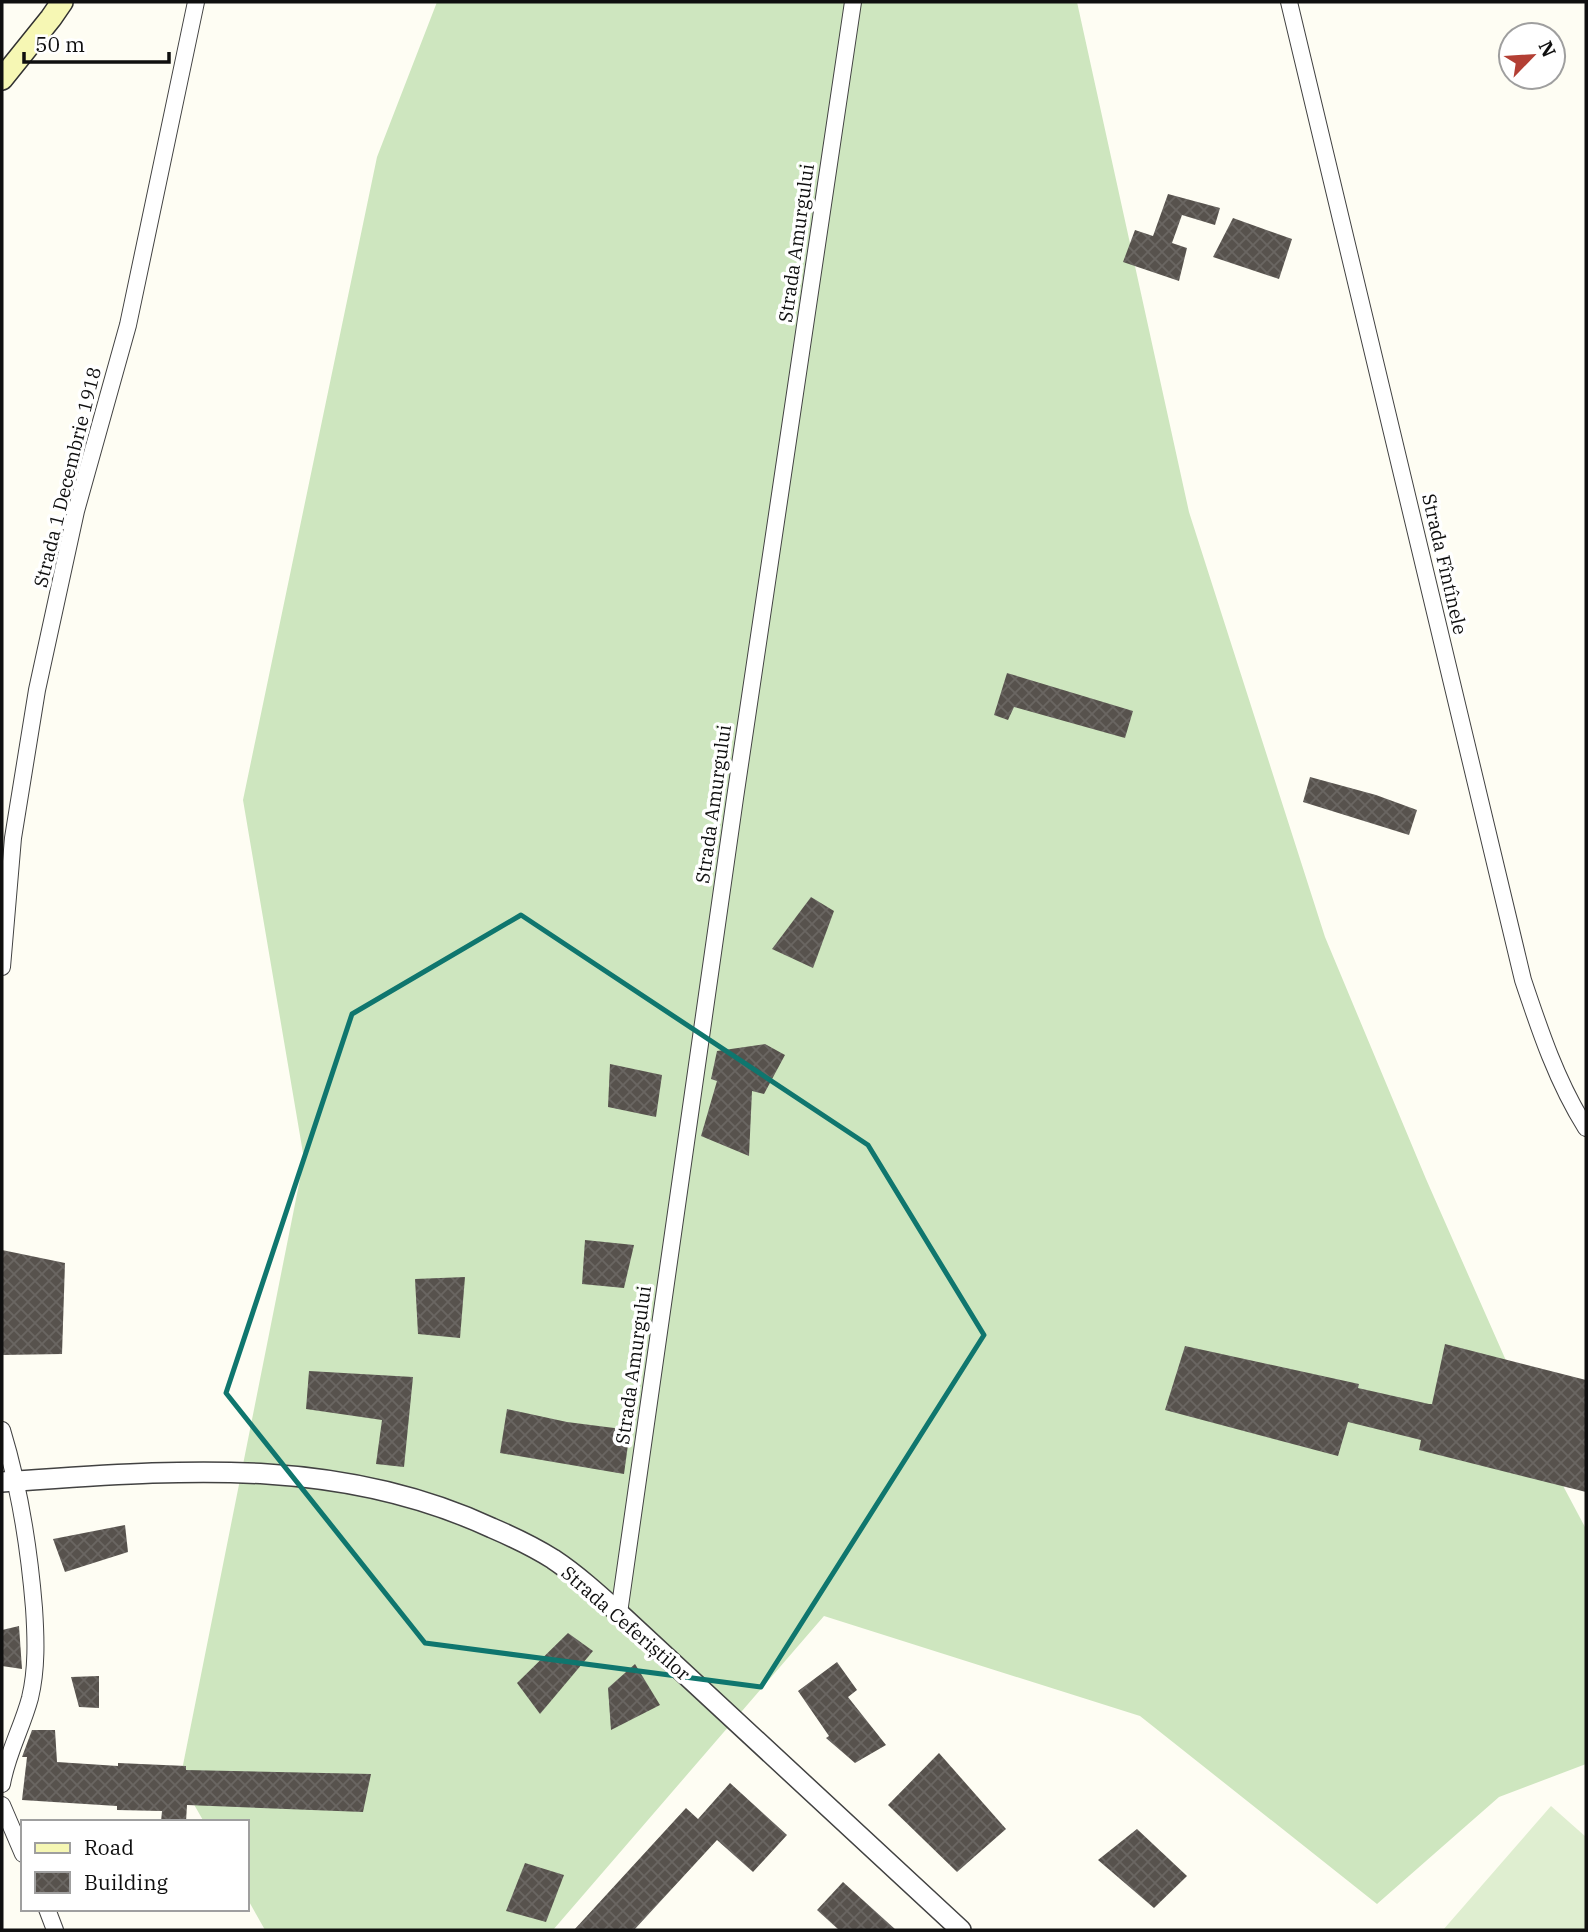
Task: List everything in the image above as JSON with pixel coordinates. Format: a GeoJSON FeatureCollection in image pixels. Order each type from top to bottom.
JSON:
{"type":"FeatureCollection","features":[{"type":"Feature","properties":{"kind":"main road"},"geometry":{"type":"LineString","coordinates":[[2,79],[62,2]]}},
{"type":"Feature","properties":{"kind":"street","name":"Strada 1 Decembrie 1918"},"geometry":{"type":"LineString","coordinates":[[2,967],[13,838],[37,690],[76,511],[128,325],[196,2]]}},
{"type":"Feature","properties":{"kind":"street","name":"Strada Amurgului"},"geometry":{"type":"LineString","coordinates":[[619,1613],[737,784],[853,2]]}},
{"type":"Feature","properties":{"kind":"street","name":"Strada Fîntînele"},"geometry":{"type":"LineString","coordinates":[[1289,2],[1523,980],[1548,1052],[1573,1107],[1586,1128]]}},
{"type":"Feature","properties":{"kind":"street"},"geometry":{"type":"LineString","coordinates":[[2,1430],[9,1482],[30,1550],[36,1662],[30,1699],[5,1767],[2,1784]]}},
{"type":"Feature","properties":{"kind":"street","name":"Strada Ceferiștilor"},"geometry":{"type":"LineString","coordinates":[[9,1482],[199,1471],[270,1473],[380,1489],[459,1512],[551,1558],[579,1578],[961,1930]]}},
{"type":"Feature","properties":{"kind":"street"},"geometry":{"type":"LineString","coordinates":[[2,1805],[21,1849]]}},
{"type":"Feature","properties":{"kind":"street"},"geometry":{"type":"LineString","coordinates":[[48,1911],[55,1930]]}},
{"type":"Feature","properties":{"kind":"highlighted area"},"geometry":{"type":"Polygon","coordinates":[[[521,915],[868,1145],[984,1335],[761,1687],[425,1643],[226,1393],[352,1014],[521,915]]]}},
{"type":"Feature","properties":{"kind":"green space"},"geometry":{"type":"Polygon","coordinates":[[[437,2],[1077,2],[1189,512],[1325,937],[1426,1179],[1552,1465],[1586,1529],[1586,1764],[1499,1797],[1377,1904],[1140,1716],[824,1616],[553,1930],[265,1930],[248,1900],[248,1820],[203,1820],[180,1780],[304,1159],[243,800],[377,157],[437,2]]]}},
{"type":"Feature","properties":{"kind":"green space"},"geometry":{"type":"Polygon","coordinates":[[[1551,1806],[1586,1837],[1586,1930],[1443,1930],[1551,1806]]]}},
{"type":"Feature","properties":{"kind":"building"},"geometry":{"type":"Polygon","coordinates":[[[1168,194],[1220,208],[1215,225],[1182,215],[1172,243],[1187,248],[1179,281],[1123,262],[1135,230],[1153,236],[1168,194]]]}},
{"type":"Feature","properties":{"kind":"building"},"geometry":{"type":"Polygon","coordinates":[[[1233,218],[1292,239],[1279,279],[1213,257],[1233,218]]]}},
{"type":"Feature","properties":{"kind":"building"},"geometry":{"type":"Polygon","coordinates":[[[1007,673],[1133,711],[1125,738],[1014,707],[1008,720],[994,715],[1007,673]]]}},
{"type":"Feature","properties":{"kind":"building"},"geometry":{"type":"Polygon","coordinates":[[[1310,777],[1376,795],[1417,810],[1409,835],[1303,802],[1310,777]]]}},
{"type":"Feature","properties":{"kind":"building"},"geometry":{"type":"Polygon","coordinates":[[[811,897],[834,911],[813,968],[772,949],[811,897]]]}},
{"type":"Feature","properties":{"kind":"building"},"geometry":{"type":"Polygon","coordinates":[[[765,1044],[785,1055],[764,1094],[752,1091],[749,1156],[701,1136],[717,1081],[711,1079],[717,1051],[765,1044]]]}},
{"type":"Feature","properties":{"kind":"building"},"geometry":{"type":"Polygon","coordinates":[[[610,1064],[662,1075],[656,1117],[608,1107],[610,1064]]]}},
{"type":"Feature","properties":{"kind":"building"},"geometry":{"type":"Polygon","coordinates":[[[585,1240],[634,1245],[624,1288],[582,1284],[585,1240]]]}},
{"type":"Feature","properties":{"kind":"building"},"geometry":{"type":"Polygon","coordinates":[[[2,1250],[65,1263],[62,1354],[2,1355],[2,1250]]]}},
{"type":"Feature","properties":{"kind":"building"},"geometry":{"type":"Polygon","coordinates":[[[465,1277],[460,1338],[418,1334],[415,1279],[465,1277]]]}},
{"type":"Feature","properties":{"kind":"building"},"geometry":{"type":"Polygon","coordinates":[[[1445,1344],[1586,1380],[1586,1492],[1419,1450],[1421,1440],[1348,1422],[1338,1456],[1165,1410],[1185,1346],[1359,1384],[1358,1388],[1432,1404],[1445,1344]]]}},
{"type":"Feature","properties":{"kind":"building"},"geometry":{"type":"Polygon","coordinates":[[[309,1371],[413,1377],[404,1467],[376,1464],[382,1420],[306,1409],[309,1371]]]}},
{"type":"Feature","properties":{"kind":"building"},"geometry":{"type":"Polygon","coordinates":[[[507,1409],[567,1422],[630,1430],[624,1474],[500,1453],[507,1409]]]}},
{"type":"Feature","properties":{"kind":"building"},"geometry":{"type":"Polygon","coordinates":[[[125,1525],[128,1552],[65,1572],[53,1539],[125,1525]]]}},
{"type":"Feature","properties":{"kind":"building"},"geometry":{"type":"Polygon","coordinates":[[[19,1626],[22,1669],[2,1666],[2,1630],[19,1626]]]}},
{"type":"Feature","properties":{"kind":"building"},"geometry":{"type":"Polygon","coordinates":[[[568,1633],[593,1651],[540,1714],[517,1683],[568,1633]]]}},
{"type":"Feature","properties":{"kind":"building"},"geometry":{"type":"Polygon","coordinates":[[[837,1662],[857,1690],[848,1697],[886,1745],[855,1763],[826,1738],[829,1736],[798,1691],[837,1662]]]}},
{"type":"Feature","properties":{"kind":"building"},"geometry":{"type":"Polygon","coordinates":[[[635,1664],[660,1705],[611,1730],[608,1688],[635,1664]]]}},
{"type":"Feature","properties":{"kind":"building"},"geometry":{"type":"Polygon","coordinates":[[[99,1676],[99,1708],[79,1707],[71,1677],[99,1676]]]}},
{"type":"Feature","properties":{"kind":"building"},"geometry":{"type":"Polygon","coordinates":[[[32,1730],[55,1730],[57,1762],[118,1766],[118,1763],[186,1766],[186,1770],[371,1774],[363,1812],[187,1805],[186,1820],[161,1820],[162,1811],[117,1810],[117,1806],[22,1800],[27,1757],[22,1757],[32,1730]]]}},
{"type":"Feature","properties":{"kind":"building"},"geometry":{"type":"Polygon","coordinates":[[[939,1753],[1006,1829],[957,1872],[888,1805],[939,1753]]]}},
{"type":"Feature","properties":{"kind":"building"},"geometry":{"type":"Polygon","coordinates":[[[730,1783],[787,1835],[753,1872],[717,1840],[634,1930],[574,1930],[686,1808],[698,1819],[730,1783]]]}},
{"type":"Feature","properties":{"kind":"building"},"geometry":{"type":"Polygon","coordinates":[[[1137,1829],[1187,1876],[1154,1908],[1098,1860],[1137,1829]]]}},
{"type":"Feature","properties":{"kind":"building"},"geometry":{"type":"Polygon","coordinates":[[[525,1863],[564,1875],[546,1922],[506,1911],[525,1863]]]}},
{"type":"Feature","properties":{"kind":"building"},"geometry":{"type":"Polygon","coordinates":[[[843,1882],[896,1930],[839,1930],[817,1910],[843,1882]]]}}]}
